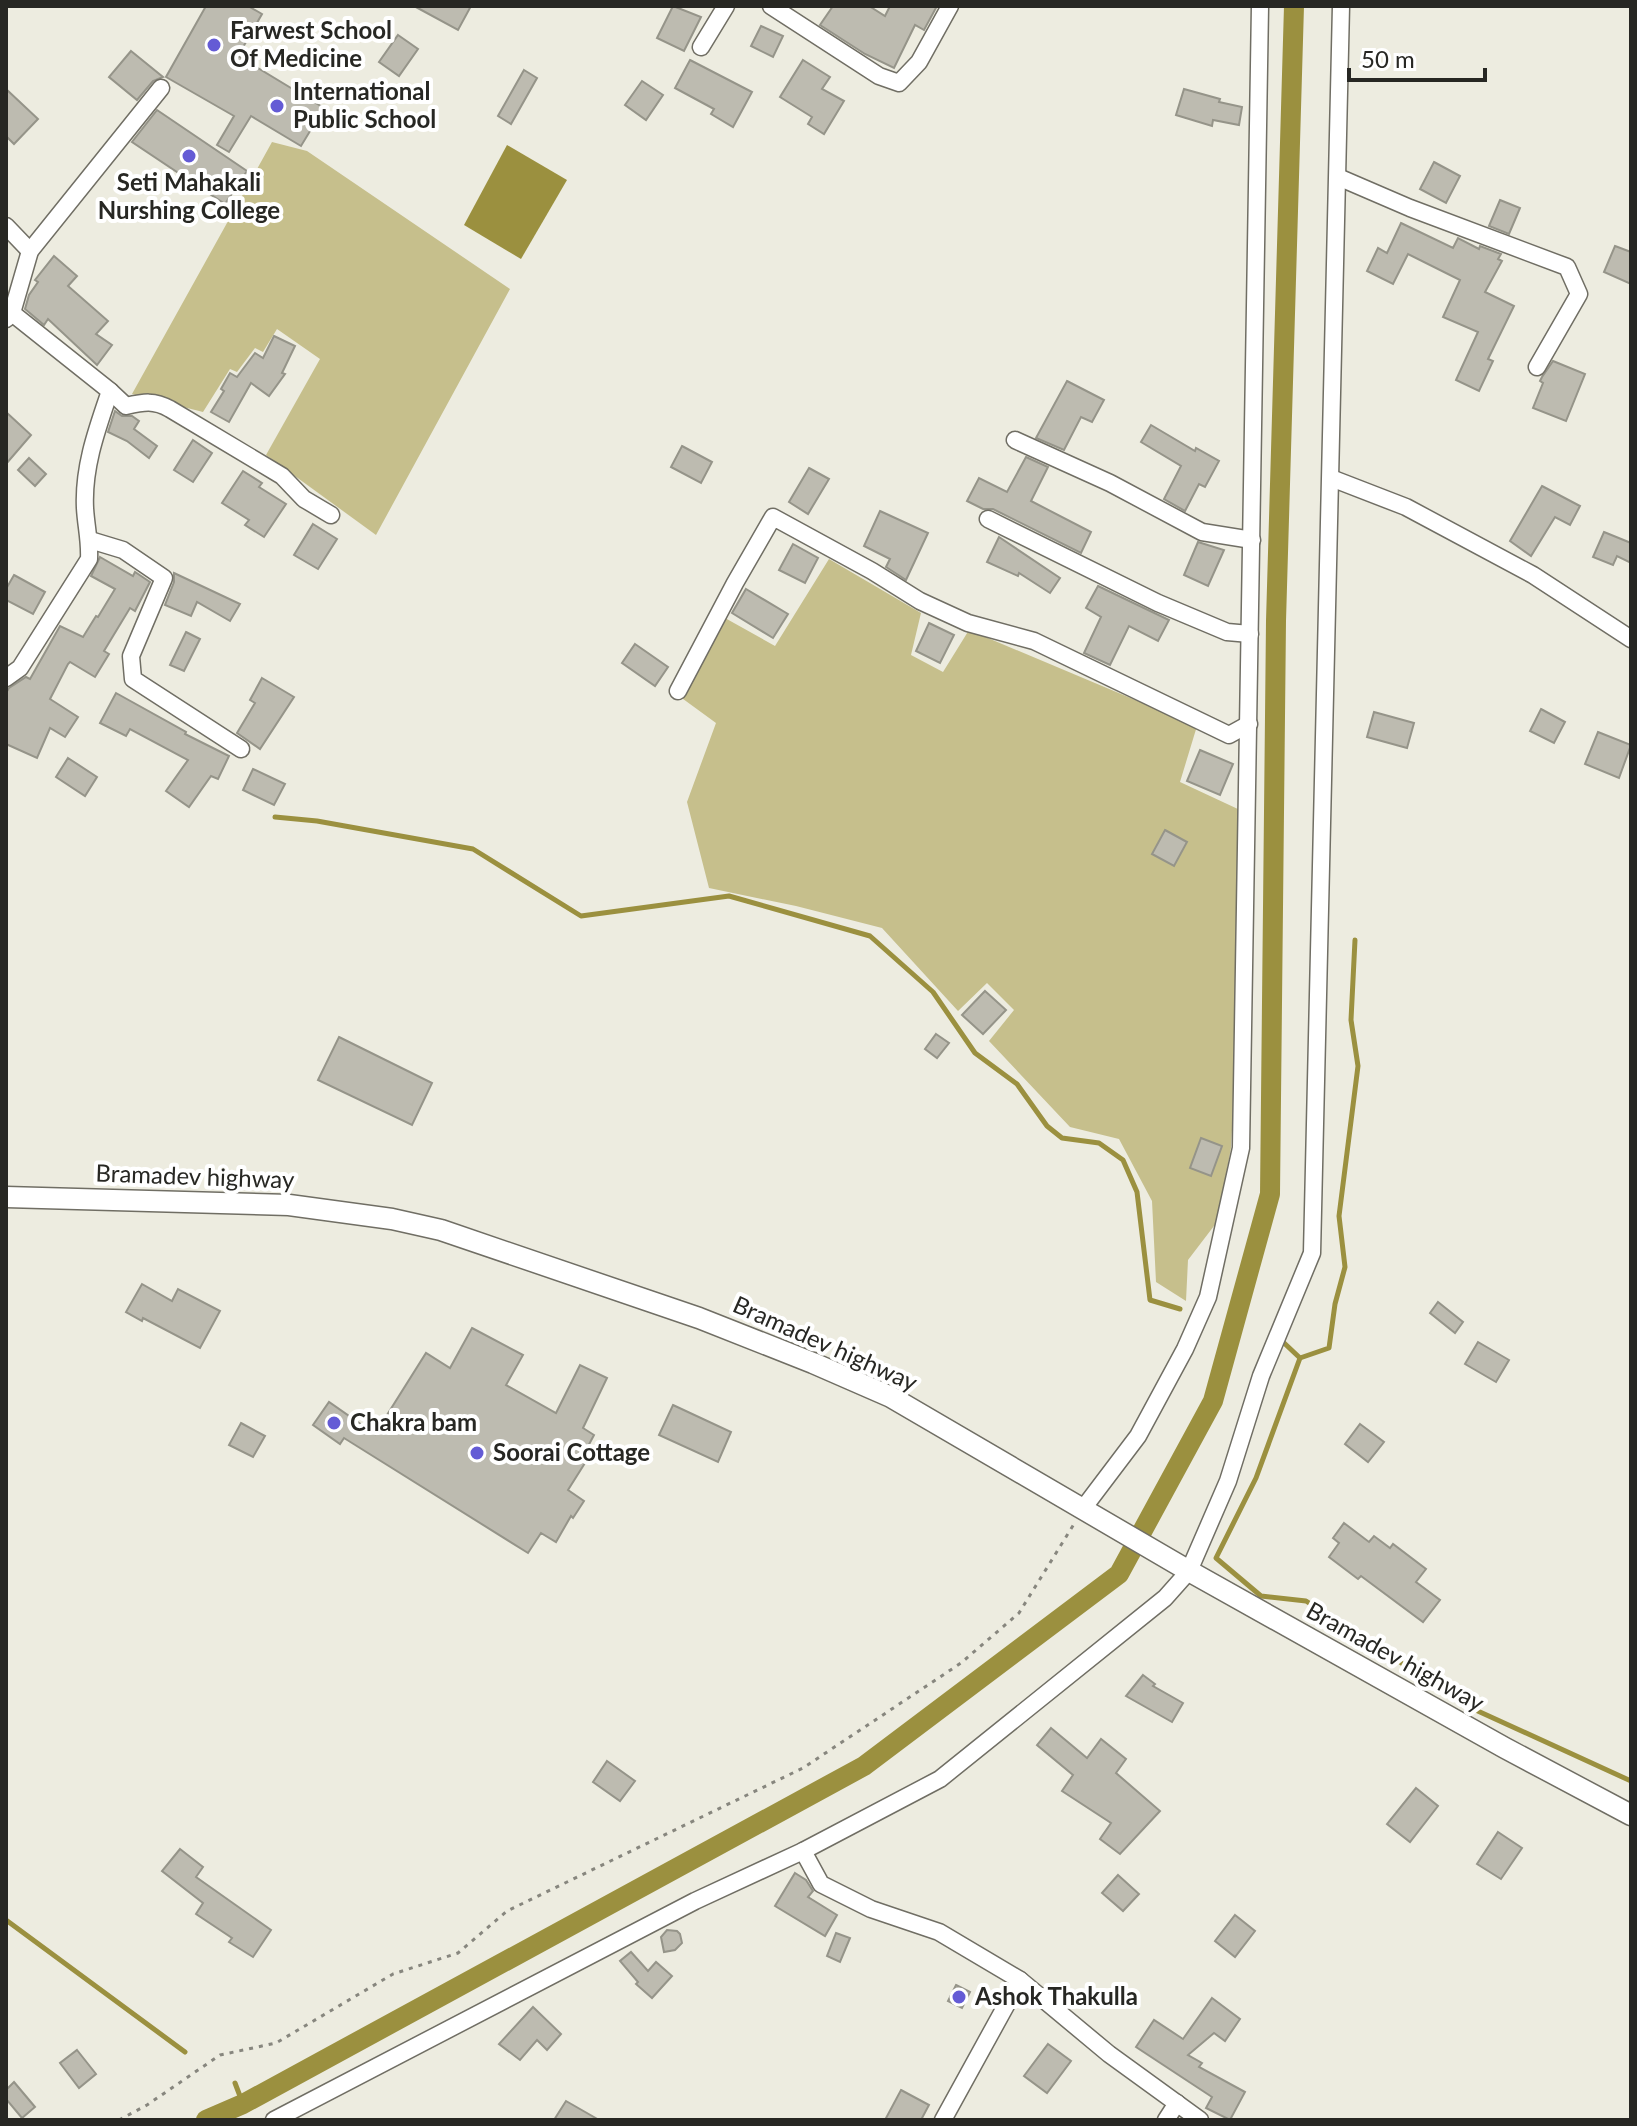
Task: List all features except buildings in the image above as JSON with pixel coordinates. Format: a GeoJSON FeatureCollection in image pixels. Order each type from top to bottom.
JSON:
{"type":"FeatureCollection","features":[{"type":"Feature","properties":{"kind":"street"},"geometry":{"type":"LineString","coordinates":[[701,47],[726,6]]}},
{"type":"Feature","properties":{"kind":"street"},"geometry":{"type":"LineString","coordinates":[[771,6],[879,76],[899,83],[919,62],[950,6]]}},
{"type":"Feature","properties":{"kind":"street"},"geometry":{"type":"LineString","coordinates":[[1087,1513],[1138,1436],[1185,1349],[1208,1297],[1241,1148],[1260,6]]}},
{"type":"Feature","properties":{"kind":"street"},"geometry":{"type":"LineString","coordinates":[[274,2120],[695,1901],[803,1851],[940,1779],[1165,1598],[1185,1569],[1228,1481],[1261,1376],[1312,1253],[1341,6]]}},
{"type":"Feature","properties":{"kind":"street"},"geometry":{"type":"LineString","coordinates":[[161,88],[30,251],[9,316],[126,406],[148,402],[170,409],[282,476],[304,499],[331,515]]}},
{"type":"Feature","properties":{"kind":"street"},"geometry":{"type":"LineString","coordinates":[[1338,177],[1410,208],[1567,267],[1579,294],[1537,367]]}},
{"type":"Feature","properties":{"kind":"street"},"geometry":{"type":"LineString","coordinates":[[6,226],[30,251]]}},
{"type":"Feature","properties":{"kind":"street"},"geometry":{"type":"LineString","coordinates":[[6,678],[20,668],[89,559],[90,540],[85,508],[91,446],[110,391]]}},
{"type":"Feature","properties":{"kind":"street"},"geometry":{"type":"LineString","coordinates":[[1015,440],[1110,483],[1202,532],[1252,540]]}},
{"type":"Feature","properties":{"kind":"street"},"geometry":{"type":"LineString","coordinates":[[1331,478],[1406,507],[1533,575],[1631,639]]}},
{"type":"Feature","properties":{"kind":"street"},"geometry":{"type":"LineString","coordinates":[[678,691],[773,517],[920,601],[968,623],[1034,641],[1229,735],[1249,724]]}},
{"type":"Feature","properties":{"kind":"street"},"geometry":{"type":"LineString","coordinates":[[988,519],[1158,603],[1227,632],[1250,634]]}},
{"type":"Feature","properties":{"kind":"street"},"geometry":{"type":"LineString","coordinates":[[90,540],[123,550],[164,578],[131,656],[133,679],[241,749]]}},
{"type":"Feature","properties":{"kind":"street","name":"Bramadev highway"},"geometry":{"type":"LineString","coordinates":[[6,1197],[289,1205],[392,1219],[441,1230],[699,1318],[891,1397],[1185,1569],[1477,1733],[1631,1815]]}},
{"type":"Feature","properties":{"kind":"street"},"geometry":{"type":"LineString","coordinates":[[803,1851],[821,1884],[871,1909],[939,1932],[1020,1980],[1109,2054],[1200,2120]]}},
{"type":"Feature","properties":{"kind":"street"},"geometry":{"type":"LineString","coordinates":[[943,2120],[1020,1980]]}},
{"type":"Feature","properties":{"kind":"street"},"geometry":{"type":"LineString","coordinates":[[1166,2120],[1177,2103]]}},
{"type":"Feature","properties":{"kind":"path"},"geometry":{"type":"LineString","coordinates":[[119,2120],[147,2105],[220,2055],[276,2043],[393,1974],[458,1953],[507,1911],[803,1768],[961,1663],[1019,1613],[1087,1513]]}},
{"type":"Feature","properties":{"kind":"shaded area"},"geometry":{"type":"Polygon","coordinates":[[[272,142],[307,151],[510,289],[376,535],[266,455],[320,359],[277,329],[263,352],[255,348],[237,372],[230,369],[203,412],[132,394],[272,142]]]}},
{"type":"Feature","properties":{"kind":"shaded area"},"geometry":{"type":"Polygon","coordinates":[[[507,145],[567,180],[521,259],[464,225],[507,145]]]}},
{"type":"Feature","properties":{"kind":"shaded area"},"geometry":{"type":"Polygon","coordinates":[[[829,559],[921,613],[911,655],[943,672],[969,630],[1197,726],[1180,782],[1240,810],[1238,1022],[1231,1148],[1217,1222],[1188,1260],[1186,1301],[1156,1282],[1152,1201],[1119,1139],[1070,1127],[989,1041],[1014,1010],[987,983],[958,1011],[882,928],[709,888],[687,802],[716,723],[679,696],[725,618],[775,646],[829,559]]]}},
{"type":"Feature","properties":{"kind":"waterway"},"geometry":{"type":"LineString","coordinates":[[206,2120],[243,2104],[864,1766],[1119,1574],[1213,1401],[1270,1194],[1276,621],[1294,6]]}},
{"type":"Feature","properties":{"kind":"waterway"},"geometry":{"type":"LineString","coordinates":[[275,817],[317,821],[473,849],[581,916],[729,896],[870,936],[933,992],[975,1053],[1017,1084],[1047,1126],[1062,1138],[1099,1143],[1123,1160],[1137,1192],[1150,1300],[1180,1309]]}},
{"type":"Feature","properties":{"kind":"waterway"},"geometry":{"type":"LineString","coordinates":[[1283,1342],[1300,1358],[1329,1348],[1335,1304],[1345,1267],[1339,1216],[1358,1066],[1351,1020],[1355,940]]}},
{"type":"Feature","properties":{"kind":"waterway"},"geometry":{"type":"LineString","coordinates":[[1300,1358],[1256,1478],[1216,1558],[1261,1596],[1306,1601],[1469,1707],[1631,1781]]}},
{"type":"Feature","properties":{"kind":"waterway"},"geometry":{"type":"LineString","coordinates":[[6,1920],[185,2052]]}},
{"type":"Feature","properties":{"kind":"waterway"},"geometry":{"type":"LineString","coordinates":[[235,2083],[243,2104]]}},
{"type":"Feature","properties":{"kind":"place","name":"Farwest School Of Medicine"},"geometry":{"type":"Point","coordinates":[214,45]}},
{"type":"Feature","properties":{"kind":"place","name":"International Public School"},"geometry":{"type":"Point","coordinates":[277,106]}},
{"type":"Feature","properties":{"kind":"place","name":"Seti Mahakali Nurshing College"},"geometry":{"type":"Point","coordinates":[189,156]}},
{"type":"Feature","properties":{"kind":"place","name":"Chakra bam"},"geometry":{"type":"Point","coordinates":[334,1423]}},
{"type":"Feature","properties":{"kind":"place","name":"Soorai Cottage"},"geometry":{"type":"Point","coordinates":[477,1453]}},
{"type":"Feature","properties":{"kind":"place","name":"Ashok Thakulla"},"geometry":{"type":"Point","coordinates":[959,1997]}}]}
